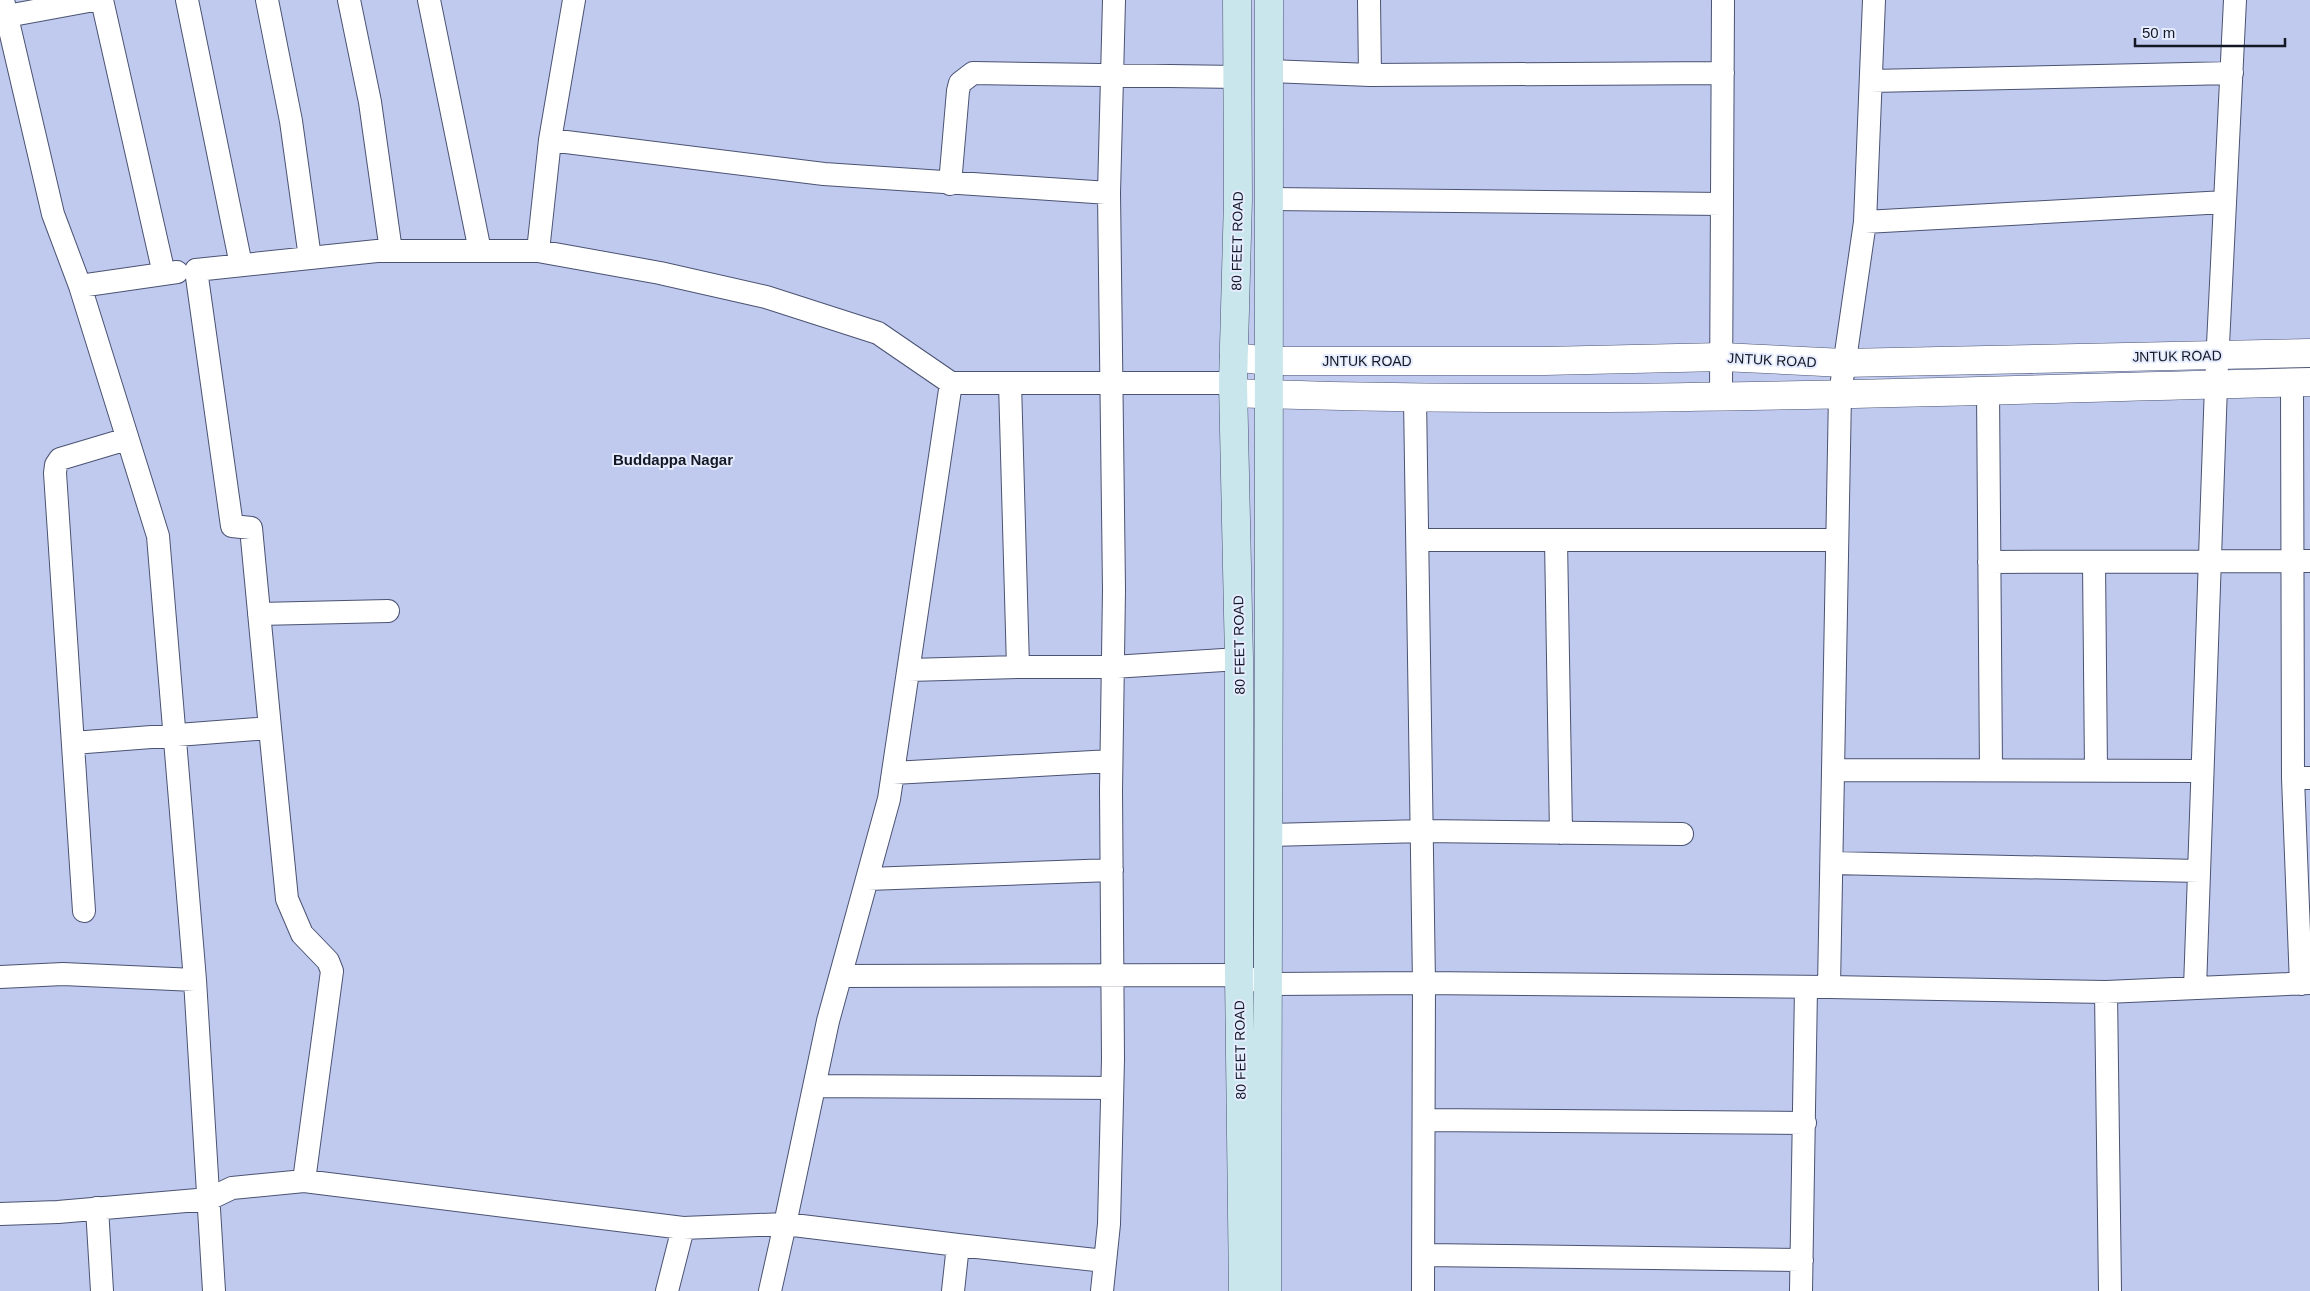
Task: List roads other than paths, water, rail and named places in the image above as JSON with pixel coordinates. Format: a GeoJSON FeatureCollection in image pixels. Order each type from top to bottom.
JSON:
{"type":"FeatureCollection","features":[{"type":"Feature","properties":{"kind":"main road","name":"80 FEET ROAD"},"geometry":{"type":"LineString","coordinates":[[1237,0],[1238,199],[1234,378],[1239,659],[1239,975],[1243,1291]]}},
{"type":"Feature","properties":{"kind":"main road","name":"80 FEET ROAD"},"geometry":{"type":"LineString","coordinates":[[1267,1291],[1269,0]]}},
{"type":"Feature","properties":{"kind":"street"},"geometry":{"type":"LineString","coordinates":[[94,0],[5,8],[53,214],[80,286],[158,536],[194,980],[214,1291]]}},
{"type":"Feature","properties":{"kind":"street"},"geometry":{"type":"LineString","coordinates":[[102,0],[164,274]]}},
{"type":"Feature","properties":{"kind":"street"},"geometry":{"type":"LineString","coordinates":[[187,0],[241,265]]}},
{"type":"Feature","properties":{"kind":"street"},"geometry":{"type":"LineString","coordinates":[[267,0],[291,120],[310,258]]}},
{"type":"Feature","properties":{"kind":"street"},"geometry":{"type":"LineString","coordinates":[[349,0],[370,102],[391,251]]}},
{"type":"Feature","properties":{"kind":"street"},"geometry":{"type":"LineString","coordinates":[[429,0],[480,251]]}},
{"type":"Feature","properties":{"kind":"street"},"geometry":{"type":"LineString","coordinates":[[538,251],[550,140],[574,0]]}},
{"type":"Feature","properties":{"kind":"street"},"geometry":{"type":"LineString","coordinates":[[1102,1291],[1109,1224],[1112,1088],[1113,666],[1109,193],[1114,0]]}},
{"type":"Feature","properties":{"kind":"street"},"geometry":{"type":"LineString","coordinates":[[1369,0],[1370,75]]}},
{"type":"Feature","properties":{"kind":"street"},"geometry":{"type":"LineString","coordinates":[[1721,397],[1723,0]]}},
{"type":"Feature","properties":{"kind":"street"},"geometry":{"type":"LineString","coordinates":[[1829,987],[1840,394],[1865,222],[1874,0]]}},
{"type":"Feature","properties":{"kind":"street"},"geometry":{"type":"LineString","coordinates":[[2194,988],[2216,384],[2235,0]]}},
{"type":"Feature","properties":{"kind":"street"},"geometry":{"type":"LineString","coordinates":[[1269,71],[1370,75],[1723,73]]}},
{"type":"Feature","properties":{"kind":"street"},"geometry":{"type":"LineString","coordinates":[[950,184],[958,91],[965,77],[980,72],[1238,77]]}},
{"type":"Feature","properties":{"kind":"street"},"geometry":{"type":"LineString","coordinates":[[1871,81],[2232,73]]}},
{"type":"Feature","properties":{"kind":"street"},"geometry":{"type":"LineString","coordinates":[[550,140],[824,174],[950,184],[1109,193]]}},
{"type":"Feature","properties":{"kind":"street"},"geometry":{"type":"LineString","coordinates":[[1270,199],[1722,204]]}},
{"type":"Feature","properties":{"kind":"street"},"geometry":{"type":"LineString","coordinates":[[1865,222],[2225,202]]}},
{"type":"Feature","properties":{"kind":"street"},"geometry":{"type":"LineString","coordinates":[[80,286],[196,270],[391,251],[538,251],[660,273],[766,297],[878,333],[950,383],[1111,382],[1234,378],[1267,394],[1415,398],[1721,397],[2301,382],[2301,672],[2306,983],[2106,992],[1424,983],[1268,984],[1239,975],[841,976]]}},
{"type":"Feature","properties":{"kind":"street"},"geometry":{"type":"LineString","coordinates":[[196,270],[232,526],[251,528],[287,899],[302,934],[328,961],[332,971],[304,1181]]}},
{"type":"Feature","properties":{"kind":"street","name":"JNTUK ROAD"},"geometry":{"type":"LineString","coordinates":[[1234,378],[1268,361],[1544,361],[1722,357],[1844,363],[2310,353]]}},
{"type":"Feature","properties":{"kind":"street"},"geometry":{"type":"LineString","coordinates":[[770,1291],[814,1086],[841,976],[889,799],[950,383]]}},
{"type":"Feature","properties":{"kind":"street"},"geometry":{"type":"LineString","coordinates":[[1010,383],[1018,667]]}},
{"type":"Feature","properties":{"kind":"street"},"geometry":{"type":"LineString","coordinates":[[1988,390],[1992,770]]}},
{"type":"Feature","properties":{"kind":"street"},"geometry":{"type":"LineString","coordinates":[[1415,398],[1423,831],[1423,1291]]}},
{"type":"Feature","properties":{"kind":"street"},"geometry":{"type":"LineString","coordinates":[[84,910],[56,464],[66,457],[127,439]]}},
{"type":"Feature","properties":{"kind":"street"},"geometry":{"type":"LineString","coordinates":[[1418,540],[1837,540]]}},
{"type":"Feature","properties":{"kind":"street"},"geometry":{"type":"LineString","coordinates":[[1556,540],[1561,833]]}},
{"type":"Feature","properties":{"kind":"street"},"geometry":{"type":"LineString","coordinates":[[1989,562],[2301,561]]}},
{"type":"Feature","properties":{"kind":"street"},"geometry":{"type":"LineString","coordinates":[[2094,562],[2096,770]]}},
{"type":"Feature","properties":{"kind":"street"},"geometry":{"type":"LineString","coordinates":[[259,614],[388,611]]}},
{"type":"Feature","properties":{"kind":"street"},"geometry":{"type":"LineString","coordinates":[[909,670],[1113,666],[1239,659]]}},
{"type":"Feature","properties":{"kind":"street"},"geometry":{"type":"LineString","coordinates":[[73,743],[270,728]]}},
{"type":"Feature","properties":{"kind":"street"},"geometry":{"type":"LineString","coordinates":[[893,773],[1112,761]]}},
{"type":"Feature","properties":{"kind":"street"},"geometry":{"type":"LineString","coordinates":[[1833,770],[2202,771]]}},
{"type":"Feature","properties":{"kind":"street"},"geometry":{"type":"LineString","coordinates":[[1267,835],[1423,831],[1682,834]]}},
{"type":"Feature","properties":{"kind":"street"},"geometry":{"type":"LineString","coordinates":[[1832,863],[2198,871]]}},
{"type":"Feature","properties":{"kind":"street"},"geometry":{"type":"LineString","coordinates":[[868,879],[1112,870]]}},
{"type":"Feature","properties":{"kind":"street"},"geometry":{"type":"LineString","coordinates":[[0,977],[63,974],[194,980]]}},
{"type":"Feature","properties":{"kind":"street"},"geometry":{"type":"LineString","coordinates":[[1802,1291],[1806,988]]}},
{"type":"Feature","properties":{"kind":"street"},"geometry":{"type":"LineString","coordinates":[[2106,992],[2110,1291]]}},
{"type":"Feature","properties":{"kind":"street"},"geometry":{"type":"LineString","coordinates":[[814,1086],[1112,1088]]}},
{"type":"Feature","properties":{"kind":"street"},"geometry":{"type":"LineString","coordinates":[[1424,1120],[1805,1123]]}},
{"type":"Feature","properties":{"kind":"street"},"geometry":{"type":"LineString","coordinates":[[0,1214],[209,1199],[232,1188],[304,1181],[683,1228],[785,1224],[1105,1261]]}},
{"type":"Feature","properties":{"kind":"street"},"geometry":{"type":"LineString","coordinates":[[97,1208],[102,1291]]}},
{"type":"Feature","properties":{"kind":"street"},"geometry":{"type":"LineString","coordinates":[[667,1291],[683,1228]]}},
{"type":"Feature","properties":{"kind":"street"},"geometry":{"type":"LineString","coordinates":[[953,1291],[958,1244]]}},
{"type":"Feature","properties":{"kind":"street"},"geometry":{"type":"LineString","coordinates":[[1424,1255],[1802,1260]]}},
{"type":"Feature","properties":{"kind":"district","name":"Buddappa Nagar"},"geometry":{"type":"Point","coordinates":[673,460]}}]}
